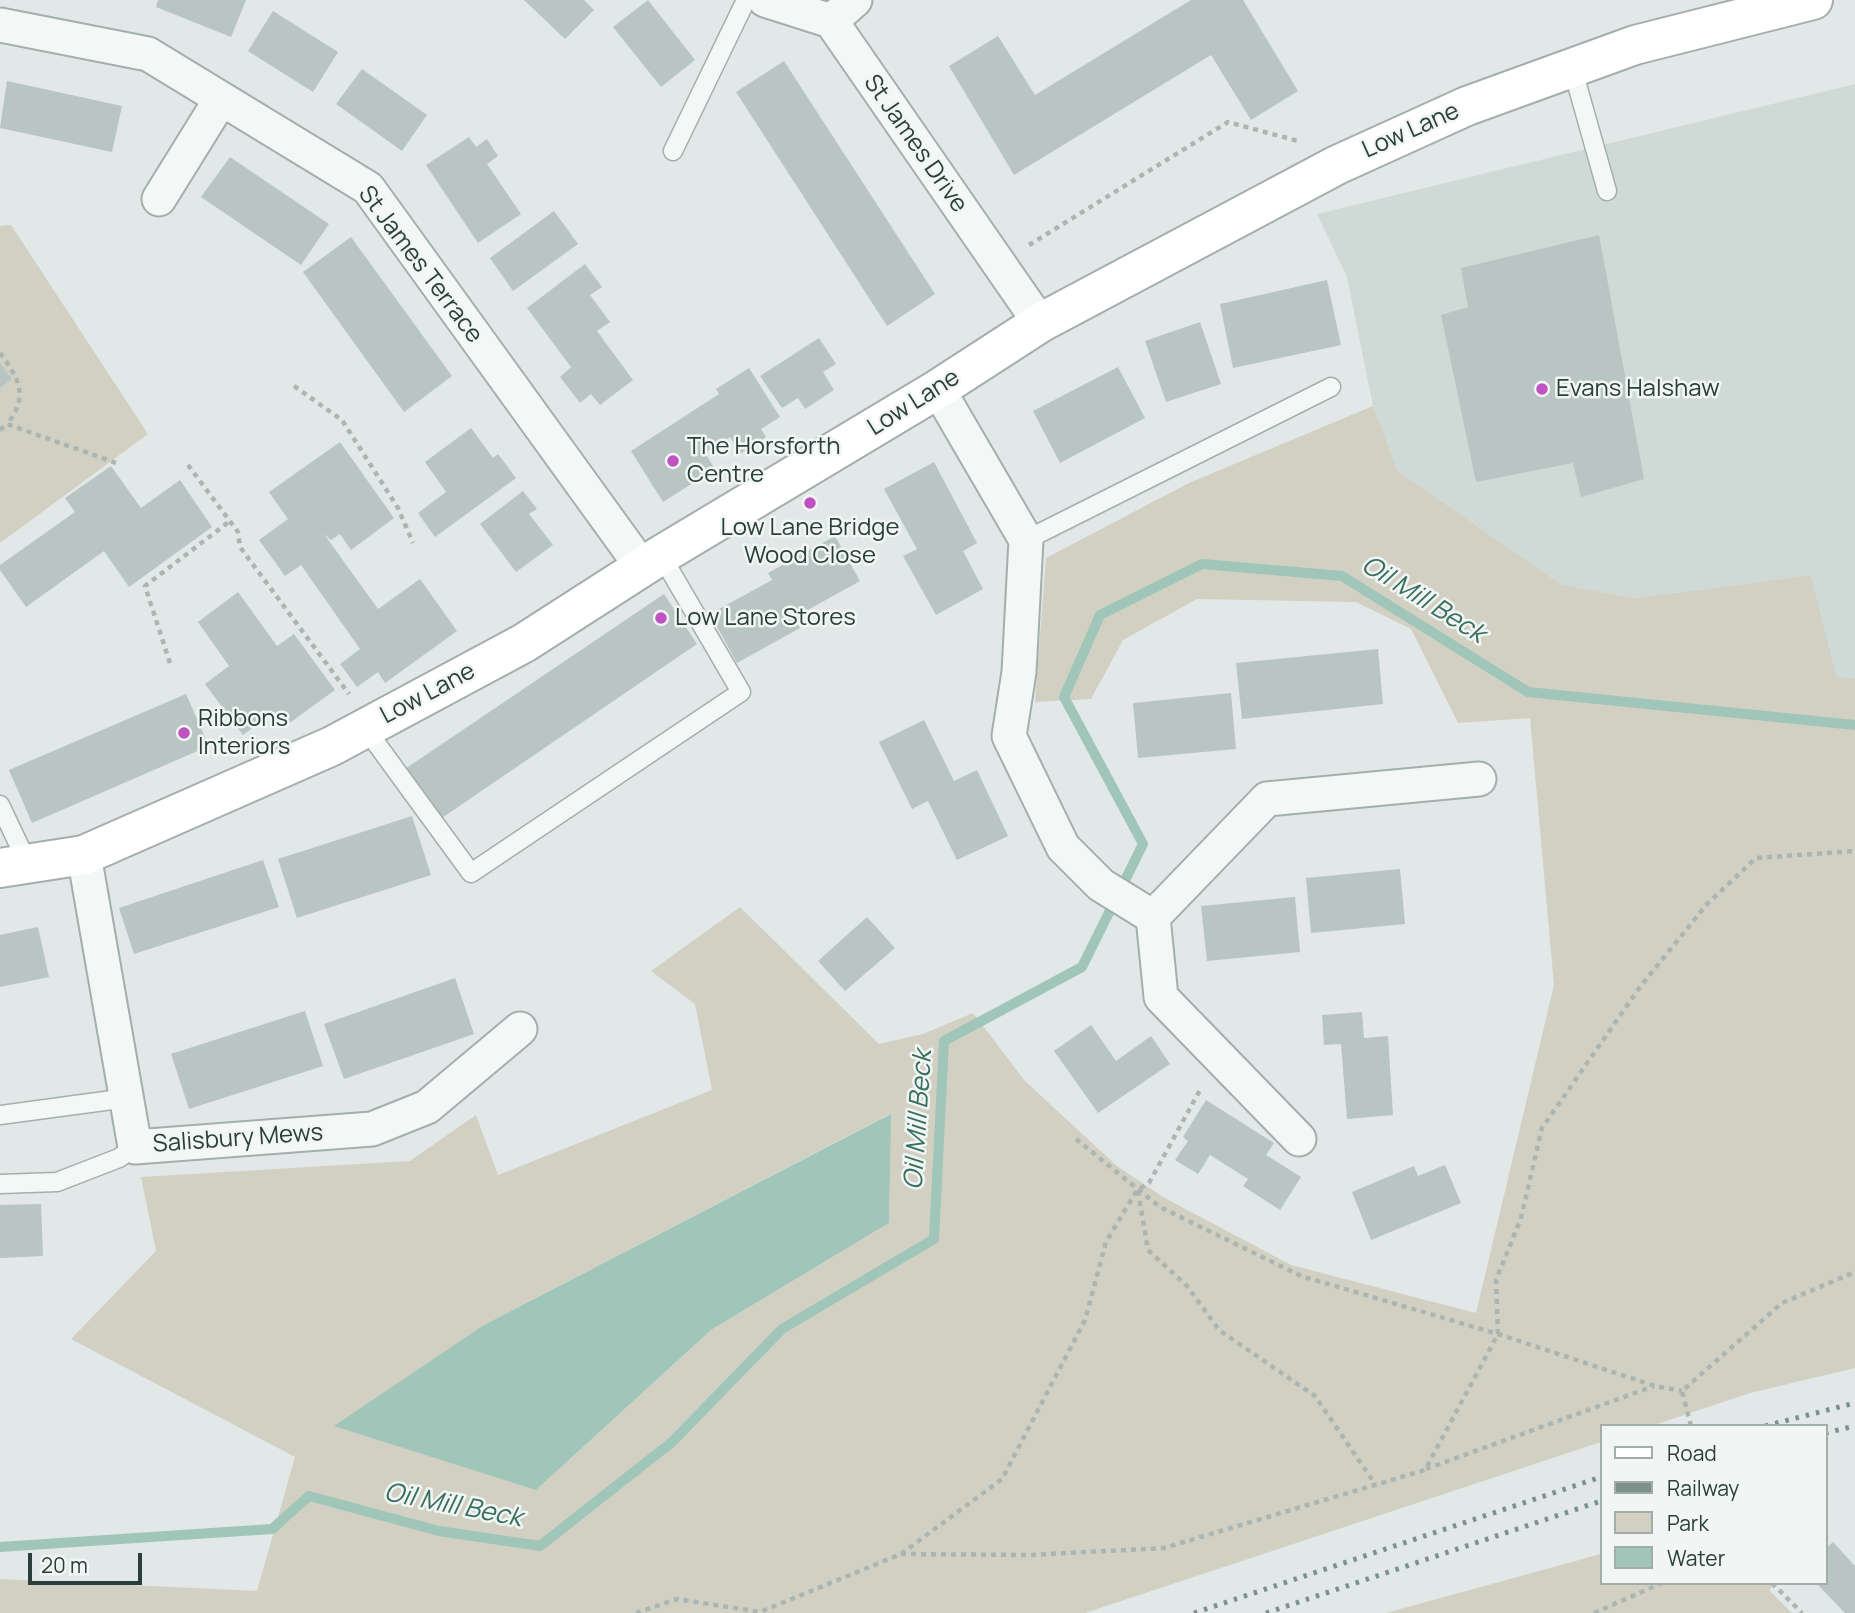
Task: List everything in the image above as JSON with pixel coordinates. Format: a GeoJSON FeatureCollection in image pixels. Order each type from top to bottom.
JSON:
{"type":"FeatureCollection","features":[{"type":"Feature","properties":{"kind":"street","name":"St James Drive"},"geometry":{"type":"LineString","coordinates":[[765,0],[843,11],[999,264],[1040,323]]}},
{"type":"Feature","properties":{"kind":"street","name":"Low Lane"},"geometry":{"type":"LineString","coordinates":[[14,866],[85,855],[223,796],[368,726],[524,643],[651,561],[938,389],[1040,323],[1319,174],[1467,106],[1572,67],[1634,46],[1813,0]]}},
{"type":"Feature","properties":{"kind":"street","name":"St James Terrace"},"geometry":{"type":"LineString","coordinates":[[0,25],[148,54],[368,188],[651,561]]}},
{"type":"Feature","properties":{"kind":"street"},"geometry":{"type":"LineString","coordinates":[[159,199],[221,99]]}},
{"type":"Feature","properties":{"kind":"street"},"geometry":{"type":"LineString","coordinates":[[938,389],[1026,540],[1019,673],[1009,736],[1063,847],[1101,885],[1153,917]]}},
{"type":"Feature","properties":{"kind":"street"},"geometry":{"type":"LineString","coordinates":[[1299,1139],[1161,997],[1153,917],[1266,799],[1479,779]]}},
{"type":"Feature","properties":{"kind":"street","name":"Salisbury Mews"},"geometry":{"type":"LineString","coordinates":[[85,855],[135,1147],[372,1129],[427,1107],[520,1029]]}},
{"type":"Feature","properties":{"kind":"lane"},"geometry":{"type":"LineString","coordinates":[[673,151],[746,0]]}},
{"type":"Feature","properties":{"kind":"lane"},"geometry":{"type":"LineString","coordinates":[[1572,67],[1607,191]]}},
{"type":"Feature","properties":{"kind":"lane"},"geometry":{"type":"LineString","coordinates":[[1026,540],[1331,387]]}},
{"type":"Feature","properties":{"kind":"lane"},"geometry":{"type":"LineString","coordinates":[[368,726],[471,873],[741,692],[651,561]]}},
{"type":"Feature","properties":{"kind":"lane"},"geometry":{"type":"LineString","coordinates":[[0,805],[14,866]]}},
{"type":"Feature","properties":{"kind":"lane"},"geometry":{"type":"LineString","coordinates":[[0,1115],[127,1098]]}},
{"type":"Feature","properties":{"kind":"lane"},"geometry":{"type":"LineString","coordinates":[[0,1184],[57,1182],[119,1158],[135,1147]]}},
{"type":"Feature","properties":{"kind":"path"},"geometry":{"type":"LineString","coordinates":[[999,264],[1228,122],[1303,142],[1319,174]]}},
{"type":"Feature","properties":{"kind":"path"},"geometry":{"type":"LineString","coordinates":[[0,353],[19,380],[16,413],[0,430]]}},
{"type":"Feature","properties":{"kind":"path"},"geometry":{"type":"LineString","coordinates":[[295,386],[342,420],[398,508],[413,543]]}},
{"type":"Feature","properties":{"kind":"path"},"geometry":{"type":"LineString","coordinates":[[7,424],[119,464]]}},
{"type":"Feature","properties":{"kind":"path"},"geometry":{"type":"LineString","coordinates":[[188,465],[238,533],[240,547],[368,726]]}},
{"type":"Feature","properties":{"kind":"path"},"geometry":{"type":"LineString","coordinates":[[170,663],[145,586],[230,521]]}},
{"type":"Feature","properties":{"kind":"path"},"geometry":{"type":"LineString","coordinates":[[1424,1470],[1498,1334],[1496,1280],[1521,1218],[1542,1128],[1640,987],[1707,904],[1756,858],[1855,851]]}},
{"type":"Feature","properties":{"kind":"path"},"geometry":{"type":"LineString","coordinates":[[636,1613],[677,1599],[760,1613],[901,1554],[1002,1479],[1085,1320],[1106,1242],[1138,1191],[1149,1183],[1218,1055]]}},
{"type":"Feature","properties":{"kind":"path"},"geometry":{"type":"LineString","coordinates":[[1076,1139],[1160,1207],[1301,1276],[1498,1334],[1655,1386],[1682,1391]]}},
{"type":"Feature","properties":{"kind":"path"},"geometry":{"type":"LineString","coordinates":[[1138,1191],[1148,1250],[1188,1286],[1219,1330],[1315,1396],[1375,1484]]}},
{"type":"Feature","properties":{"kind":"path"},"geometry":{"type":"LineString","coordinates":[[1682,1391],[1782,1303],[1855,1272]]}},
{"type":"Feature","properties":{"kind":"path"},"geometry":{"type":"LineString","coordinates":[[901,1554],[1029,1555],[1164,1548],[1424,1470],[1655,1386]]}},
{"type":"Feature","properties":{"kind":"path"},"geometry":{"type":"LineString","coordinates":[[1682,1391],[1690,1424]]}},
{"type":"Feature","properties":{"kind":"path"},"geometry":{"type":"LineString","coordinates":[[1594,1613],[1657,1585]]}},
{"type":"Feature","properties":{"kind":"path"},"geometry":{"type":"LineString","coordinates":[[1774,1585],[1802,1613]]}},
{"type":"Feature","properties":{"kind":"shaded area"},"geometry":{"type":"Polygon","coordinates":[[[1855,84],[1855,678],[1837,677],[1811,575],[1636,598],[1562,585],[1398,471],[1373,406],[1347,277],[1317,214],[1855,84]]]}},
{"type":"Feature","properties":{"kind":"green space"},"geometry":{"type":"Polygon","coordinates":[[[11,225],[148,434],[0,543],[0,226],[11,225]]]}},
{"type":"Feature","properties":{"kind":"green space"},"geometry":{"type":"Polygon","coordinates":[[[1373,406],[1398,471],[1562,585],[1636,598],[1811,575],[1837,677],[1855,678],[1855,1368],[1750,1393],[1657,1424],[1600,1424],[1600,1442],[1085,1613],[0,1613],[0,1579],[257,1591],[295,1457],[71,1339],[156,1251],[141,1177],[410,1161],[476,1115],[498,1175],[712,1090],[695,1004],[651,971],[740,907],[879,1044],[923,1034],[973,1013],[1025,1081],[1117,1166],[1163,1197],[1291,1265],[1476,1313],[1554,985],[1530,718],[1458,723],[1411,629],[1356,602],[1197,599],[1123,640],[1091,699],[1035,702],[1046,558],[1189,483],[1373,406]],[[890,1114],[484,1325],[536,1490],[711,1330],[889,1223],[890,1114]]]}},
{"type":"Feature","properties":{"kind":"green space"},"geometry":{"type":"Polygon","coordinates":[[[1600,1554],[1600,1585],[1773,1585],[1769,1590],[1792,1613],[1386,1613],[1600,1554]]]}},
{"type":"Feature","properties":{"kind":"water"},"geometry":{"type":"Polygon","coordinates":[[[891,1114],[889,1223],[711,1330],[536,1490],[334,1426],[484,1325],[891,1114]]]}},
{"type":"Feature","properties":{"kind":"building"},"geometry":{"type":"Polygon","coordinates":[[[158,0],[246,0],[231,37],[156,7],[158,0]]]}},
{"type":"Feature","properties":{"kind":"building"},"geometry":{"type":"Polygon","coordinates":[[[524,0],[584,0],[594,10],[565,39],[524,0]]]}},
{"type":"Feature","properties":{"kind":"building"},"geometry":{"type":"Polygon","coordinates":[[[648,0],[695,60],[661,87],[613,27],[648,0]]]}},
{"type":"Feature","properties":{"kind":"building"},"geometry":{"type":"Polygon","coordinates":[[[1191,0],[1243,0],[1298,91],[1251,120],[1211,55],[1014,175],[949,66],[998,36],[1035,95],[1191,0]]]}},
{"type":"Feature","properties":{"kind":"building"},"geometry":{"type":"Polygon","coordinates":[[[273,11],[338,52],[313,92],[248,51],[273,11]]]}},
{"type":"Feature","properties":{"kind":"building"},"geometry":{"type":"Polygon","coordinates":[[[784,61],[935,294],[887,326],[736,92],[784,61]]]}},
{"type":"Feature","properties":{"kind":"building"},"geometry":{"type":"Polygon","coordinates":[[[362,69],[427,115],[402,151],[336,104],[362,69]]]}},
{"type":"Feature","properties":{"kind":"building"},"geometry":{"type":"Polygon","coordinates":[[[7,81],[122,106],[112,152],[0,128],[7,81]]]}},
{"type":"Feature","properties":{"kind":"building"},"geometry":{"type":"Polygon","coordinates":[[[469,137],[476,147],[487,139],[498,156],[487,164],[521,214],[478,243],[426,165],[469,137]]]}},
{"type":"Feature","properties":{"kind":"building"},"geometry":{"type":"Polygon","coordinates":[[[230,157],[329,224],[301,265],[201,197],[230,157]]]}},
{"type":"Feature","properties":{"kind":"building"},"geometry":{"type":"Polygon","coordinates":[[[554,211],[578,244],[513,291],[490,258],[554,211]]]}},
{"type":"Feature","properties":{"kind":"building","name":"Evans Halshaw"},"geometry":{"type":"Polygon","coordinates":[[[1599,235],[1644,479],[1581,497],[1573,463],[1476,482],[1441,315],[1468,307],[1461,268],[1599,235]]]}},
{"type":"Feature","properties":{"kind":"building"},"geometry":{"type":"Polygon","coordinates":[[[351,237],[452,376],[404,412],[303,272],[351,237]]]}},
{"type":"Feature","properties":{"kind":"building"},"geometry":{"type":"Polygon","coordinates":[[[585,264],[602,287],[590,295],[610,322],[597,331],[633,380],[600,405],[591,394],[580,403],[560,377],[571,367],[527,308],[585,264]]]}},
{"type":"Feature","properties":{"kind":"building"},"geometry":{"type":"Polygon","coordinates":[[[1327,280],[1341,345],[1233,368],[1220,304],[1327,280]]]}},
{"type":"Feature","properties":{"kind":"building"},"geometry":{"type":"Polygon","coordinates":[[[1200,322],[1221,384],[1166,402],[1145,341],[1200,322]]]}},
{"type":"Feature","properties":{"kind":"building"},"geometry":{"type":"Polygon","coordinates":[[[819,338],[836,364],[823,372],[834,390],[805,409],[798,398],[782,408],[760,376],[819,338]]]}},
{"type":"Feature","properties":{"kind":"building"},"geometry":{"type":"Polygon","coordinates":[[[0,363],[12,379],[0,388],[0,363]]]}},
{"type":"Feature","properties":{"kind":"building"},"geometry":{"type":"Polygon","coordinates":[[[1118,367],[1145,418],[1060,463],[1033,411],[1118,367]]]}},
{"type":"Feature","properties":{"kind":"building"},"geometry":{"type":"Polygon","coordinates":[[[749,368],[780,417],[761,429],[766,437],[740,454],[730,437],[705,453],[715,469],[663,502],[631,451],[719,394],[716,389],[749,368]]]}},
{"type":"Feature","properties":{"kind":"building"},"geometry":{"type":"Polygon","coordinates":[[[471,428],[493,458],[498,454],[516,478],[435,537],[418,513],[446,492],[425,462],[471,428]]]}},
{"type":"Feature","properties":{"kind":"building"},"geometry":{"type":"Polygon","coordinates":[[[340,442],[394,518],[351,550],[340,534],[331,540],[324,534],[378,609],[420,579],[457,631],[385,683],[378,672],[357,687],[340,664],[360,649],[301,565],[285,576],[259,540],[288,519],[269,492],[340,442]]]}},
{"type":"Feature","properties":{"kind":"building"},"geometry":{"type":"Polygon","coordinates":[[[934,462],[977,543],[963,551],[983,589],[936,615],[903,556],[917,549],[884,489],[934,462]]]}},
{"type":"Feature","properties":{"kind":"building"},"geometry":{"type":"Polygon","coordinates":[[[111,466],[141,508],[180,480],[212,527],[129,587],[104,551],[26,607],[0,570],[0,565],[75,512],[65,498],[111,466]]]}},
{"type":"Feature","properties":{"kind":"building"},"geometry":{"type":"Polygon","coordinates":[[[523,491],[537,509],[529,514],[553,545],[516,572],[480,524],[523,491]]]}},
{"type":"Feature","properties":{"kind":"building"},"geometry":{"type":"Polygon","coordinates":[[[835,536],[860,581],[795,617],[800,628],[737,663],[710,614],[772,580],[768,573],[835,536]]]}},
{"type":"Feature","properties":{"kind":"building"},"geometry":{"type":"Polygon","coordinates":[[[238,592],[277,646],[294,634],[335,690],[284,727],[274,712],[243,735],[205,684],[229,666],[198,622],[238,592]]]}},
{"type":"Feature","properties":{"kind":"building"},"geometry":{"type":"Polygon","coordinates":[[[664,594],[697,644],[436,822],[402,771],[664,594]]]}},
{"type":"Feature","properties":{"kind":"building"},"geometry":{"type":"Polygon","coordinates":[[[1378,649],[1383,704],[1242,719],[1236,663],[1378,649]]]}},
{"type":"Feature","properties":{"kind":"building"},"geometry":{"type":"Polygon","coordinates":[[[1231,693],[1236,749],[1138,758],[1133,703],[1231,693]]]}},
{"type":"Feature","properties":{"kind":"building"},"geometry":{"type":"Polygon","coordinates":[[[186,694],[209,746],[32,823],[9,770],[186,694]]]}},
{"type":"Feature","properties":{"kind":"building"},"geometry":{"type":"Polygon","coordinates":[[[924,720],[954,781],[977,770],[1008,836],[957,860],[928,801],[912,809],[879,742],[924,720]]]}},
{"type":"Feature","properties":{"kind":"building"},"geometry":{"type":"Polygon","coordinates":[[[412,816],[431,875],[297,918],[278,859],[412,816]]]}},
{"type":"Feature","properties":{"kind":"building"},"geometry":{"type":"Polygon","coordinates":[[[263,860],[279,907],[134,954],[119,908],[263,860]]]}},
{"type":"Feature","properties":{"kind":"building"},"geometry":{"type":"Polygon","coordinates":[[[1400,869],[1405,924],[1311,933],[1306,878],[1400,869]]]}},
{"type":"Feature","properties":{"kind":"building"},"geometry":{"type":"Polygon","coordinates":[[[1295,897],[1300,952],[1207,961],[1201,906],[1295,897]]]}},
{"type":"Feature","properties":{"kind":"building"},"geometry":{"type":"Polygon","coordinates":[[[867,917],[895,948],[845,991],[818,961],[867,917]]]}},
{"type":"Feature","properties":{"kind":"building"},"geometry":{"type":"Polygon","coordinates":[[[38,927],[49,977],[0,987],[0,935],[38,927]]]}},
{"type":"Feature","properties":{"kind":"building"},"geometry":{"type":"Polygon","coordinates":[[[455,978],[474,1034],[344,1079],[324,1024],[455,978]]]}},
{"type":"Feature","properties":{"kind":"building"},"geometry":{"type":"Polygon","coordinates":[[[305,1011],[323,1066],[189,1109],[171,1054],[305,1011]]]}},
{"type":"Feature","properties":{"kind":"building"},"geometry":{"type":"Polygon","coordinates":[[[1362,1012],[1364,1038],[1388,1036],[1393,1115],[1347,1119],[1341,1044],[1324,1045],[1322,1015],[1362,1012]]]}},
{"type":"Feature","properties":{"kind":"building"},"geometry":{"type":"Polygon","coordinates":[[[1091,1025],[1116,1061],[1151,1036],[1170,1064],[1098,1113],[1054,1051],[1091,1025]]]}},
{"type":"Feature","properties":{"kind":"building"},"geometry":{"type":"Polygon","coordinates":[[[1206,1100],[1274,1143],[1266,1155],[1301,1177],[1280,1210],[1243,1186],[1248,1179],[1210,1155],[1198,1174],[1175,1160],[1188,1141],[1183,1137],[1206,1100]]]}},
{"type":"Feature","properties":{"kind":"building"},"geometry":{"type":"Polygon","coordinates":[[[1445,1165],[1461,1203],[1371,1240],[1352,1192],[1414,1166],[1418,1176],[1445,1165]]]}},
{"type":"Feature","properties":{"kind":"building"},"geometry":{"type":"Polygon","coordinates":[[[41,1204],[43,1256],[0,1258],[0,1205],[41,1204]]]}},
{"type":"Feature","properties":{"kind":"building"},"geometry":{"type":"Polygon","coordinates":[[[1833,1542],[1855,1566],[1855,1613],[1845,1613],[1818,1585],[1827,1585],[1827,1547],[1833,1542]]]}},
{"type":"Feature","properties":{"kind":"waterway","name":"Oil Mill Beck"},"geometry":{"type":"LineString","coordinates":[[0,1547],[272,1529],[309,1496],[439,1531],[540,1546],[672,1442],[782,1329],[934,1239],[944,1041],[1082,967],[1143,844],[1064,697],[1100,615],[1202,564],[1342,576],[1528,692],[1855,725]]}},
{"type":"Feature","properties":{"kind":"railway"},"geometry":{"type":"LineString","coordinates":[[1773,1424],[1855,1403]]}},
{"type":"Feature","properties":{"kind":"railway"},"geometry":{"type":"LineString","coordinates":[[1827,1433],[1855,1426]]}},
{"type":"Feature","properties":{"kind":"railway"},"geometry":{"type":"LineString","coordinates":[[1194,1613],[1600,1477]]}},
{"type":"Feature","properties":{"kind":"railway"},"geometry":{"type":"LineString","coordinates":[[1266,1613],[1600,1501]]}},
{"type":"Feature","properties":{"kind":"place","name":"Evans Halshaw"},"geometry":{"type":"Point","coordinates":[1542,389]}},
{"type":"Feature","properties":{"kind":"place","name":"The Horsforth Centre"},"geometry":{"type":"Point","coordinates":[673,461]}},
{"type":"Feature","properties":{"kind":"place","name":"Low Lane Bridge Wood Close"},"geometry":{"type":"Point","coordinates":[810,503]}},
{"type":"Feature","properties":{"kind":"place","name":"Low Lane Stores"},"geometry":{"type":"Point","coordinates":[661,618]}},
{"type":"Feature","properties":{"kind":"place","name":"Ribbons Interiors"},"geometry":{"type":"Point","coordinates":[184,733]}}]}
